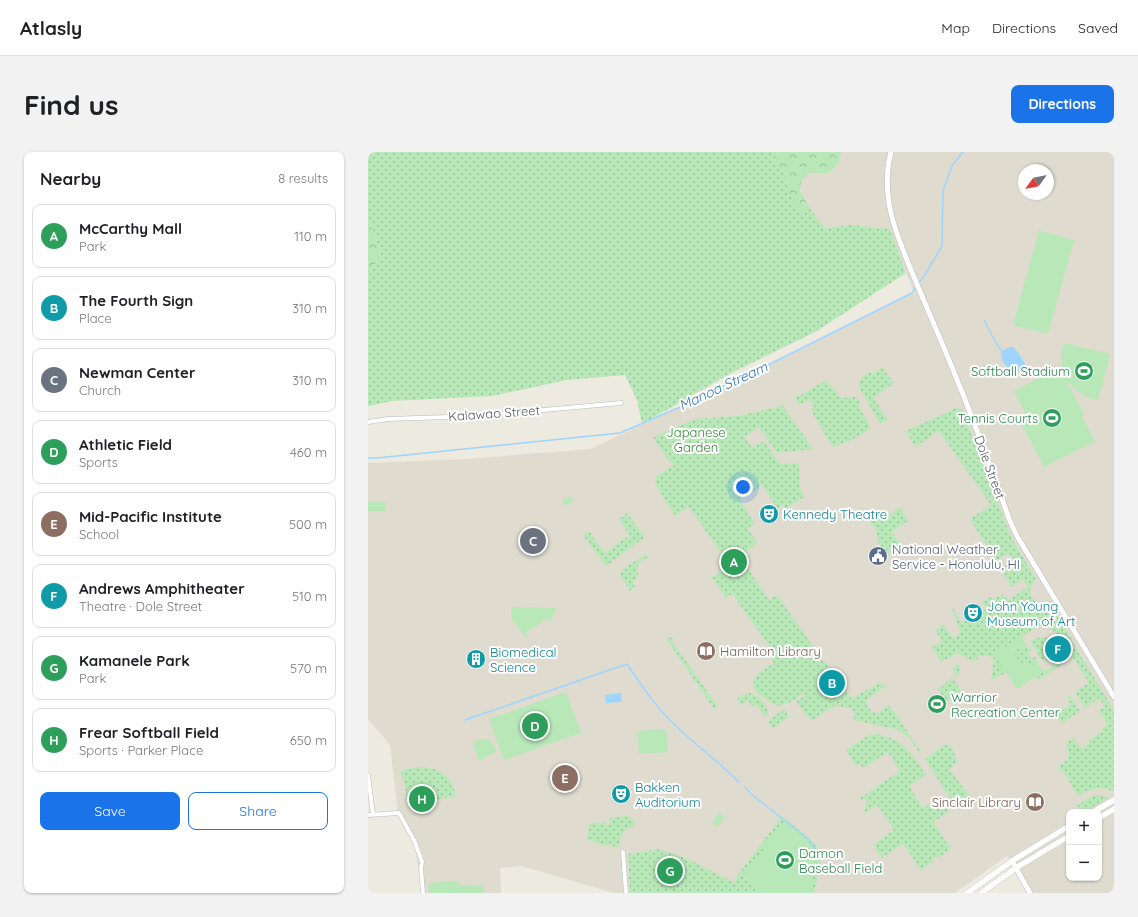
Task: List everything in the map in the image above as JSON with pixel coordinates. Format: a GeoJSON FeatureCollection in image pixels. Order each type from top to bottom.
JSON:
{"type":"FeatureCollection","features":[{"type":"Feature","properties":{"kind":"main road"},"geometry":{"type":"LineString","coordinates":[[1098,809],[1114,800]]}},
{"type":"Feature","properties":{"kind":"main road"},"geometry":{"type":"LineString","coordinates":[[1102,816],[1114,809]]}},
{"type":"Feature","properties":{"kind":"main road"},"geometry":{"type":"LineString","coordinates":[[967,893],[1012,861],[1066,828]]}},
{"type":"Feature","properties":{"kind":"main road"},"geometry":{"type":"LineString","coordinates":[[981,893],[1016,868],[1066,838]]}},
{"type":"Feature","properties":{"kind":"street","name":"Dole Street"},"geometry":{"type":"LineString","coordinates":[[891,152],[887,180],[888,201],[894,224],[909,266],[964,396],[1013,529],[1114,697]]}},
{"type":"Feature","properties":{"kind":"street","name":"Kalawao Street"},"geometry":{"type":"LineString","coordinates":[[368,422],[388,419],[477,416],[620,403]]}},
{"type":"Feature","properties":{"kind":"street"},"geometry":{"type":"LineString","coordinates":[[368,775],[370,815],[399,813],[415,842],[422,862],[423,893]]}},
{"type":"Feature","properties":{"kind":"street"},"geometry":{"type":"LineString","coordinates":[[623,852],[626,893]]}},
{"type":"Feature","properties":{"kind":"street"},"geometry":{"type":"LineString","coordinates":[[1012,861],[1030,893]]}},
{"type":"Feature","properties":{"kind":"shaded area"},"geometry":{"type":"Polygon","coordinates":[[[796,152],[1114,152],[1114,893],[1030,893],[1012,861],[1007,856],[955,893],[614,893],[521,866],[500,868],[501,893],[423,893],[414,843],[398,813],[390,745],[368,719],[368,463],[466,459],[590,449],[780,360],[912,293],[915,296],[903,264],[807,246],[796,152]]]}},
{"type":"Feature","properties":{"kind":"green space"},"geometry":{"type":"Polygon","coordinates":[[[368,152],[778,152],[774,159],[785,174],[787,185],[802,214],[810,209],[825,228],[851,225],[890,229],[906,273],[815,332],[731,373],[642,424],[637,400],[625,375],[567,380],[492,396],[392,401],[368,406],[368,277],[381,253],[368,217],[368,152]]]}},
{"type":"Feature","properties":{"kind":"green space"},"geometry":{"type":"Polygon","coordinates":[[[778,152],[841,152],[839,163],[828,173],[809,173],[801,182],[800,191],[810,209],[802,214],[797,211],[787,185],[785,174],[774,159],[778,152]]]}},
{"type":"Feature","properties":{"kind":"green space"},"geometry":{"type":"Polygon","coordinates":[[[368,217],[381,253],[368,277],[368,217]]]}},
{"type":"Feature","properties":{"kind":"green space"},"geometry":{"type":"Polygon","coordinates":[[[1039,230],[1074,240],[1048,334],[1013,325],[1039,230]]]}},
{"type":"Feature","properties":{"kind":"green space","name":"Tennis Courts"},"geometry":{"type":"Polygon","coordinates":[[[1064,343],[1108,353],[1110,355],[1098,400],[1083,395],[1066,380],[1084,415],[1082,416],[1095,441],[1044,467],[1019,419],[1026,415],[1014,391],[1059,367],[1066,379],[1061,361],[1064,343]]]}},
{"type":"Feature","properties":{"kind":"green space"},"geometry":{"type":"Polygon","coordinates":[[[882,367],[894,383],[874,398],[888,420],[880,424],[859,387],[859,384],[866,374],[871,372],[873,375],[882,367]]]}},
{"type":"Feature","properties":{"kind":"green space"},"geometry":{"type":"Polygon","coordinates":[[[826,380],[841,398],[855,397],[861,402],[859,406],[871,428],[843,444],[832,447],[811,410],[814,406],[809,399],[799,405],[794,399],[826,380]]]}},
{"type":"Feature","properties":{"kind":"green space","name":"Japanese Garden"},"geometry":{"type":"Polygon","coordinates":[[[783,406],[813,449],[777,453],[759,427],[744,437],[752,447],[764,441],[780,464],[799,463],[800,488],[804,497],[786,509],[783,505],[778,509],[762,485],[740,500],[754,523],[748,529],[757,543],[740,556],[769,600],[777,595],[815,649],[813,651],[818,660],[826,662],[850,696],[848,698],[855,697],[879,683],[883,684],[886,688],[883,688],[866,700],[867,705],[872,712],[873,711],[876,714],[889,705],[921,751],[919,752],[907,736],[898,730],[854,720],[854,713],[851,708],[836,706],[837,704],[811,721],[796,701],[805,696],[803,693],[795,699],[778,706],[757,692],[754,686],[755,678],[761,671],[774,663],[770,656],[774,653],[732,593],[726,598],[712,578],[725,569],[722,554],[689,507],[675,516],[654,482],[657,480],[655,477],[674,465],[671,461],[669,462],[653,437],[696,419],[739,416],[783,406]]]}},
{"type":"Feature","properties":{"kind":"green space"},"geometry":{"type":"Polygon","coordinates":[[[956,408],[960,408],[962,410],[1008,529],[1036,579],[1031,588],[1030,593],[1032,597],[1038,603],[1042,604],[1048,604],[1049,601],[1114,710],[1114,792],[1100,788],[1087,791],[1078,796],[1063,771],[1061,772],[1058,767],[1065,762],[1069,754],[1065,743],[1074,738],[1082,749],[1090,743],[1088,741],[1103,731],[1102,728],[1108,724],[1099,711],[1105,707],[1099,698],[1085,708],[1075,692],[1089,683],[1073,657],[1040,679],[1035,677],[1048,670],[1058,660],[1061,654],[1062,642],[1055,632],[1044,627],[1037,627],[995,654],[1006,672],[991,681],[994,657],[978,655],[978,661],[970,660],[958,653],[941,662],[932,647],[942,641],[935,630],[943,624],[953,638],[961,633],[952,609],[953,608],[962,623],[986,608],[982,602],[991,597],[993,600],[1003,594],[1008,600],[1028,587],[1023,579],[1011,587],[1001,569],[1013,561],[1009,553],[997,560],[970,519],[991,505],[939,431],[915,447],[906,431],[956,408]]]}},
{"type":"Feature","properties":{"kind":"green space"},"geometry":{"type":"Polygon","coordinates":[[[571,496],[574,501],[565,506],[562,501],[571,496]]]}},
{"type":"Feature","properties":{"kind":"green space"},"geometry":{"type":"Polygon","coordinates":[[[368,502],[385,502],[385,511],[368,511],[368,502]]]}},
{"type":"Feature","properties":{"kind":"green space"},"geometry":{"type":"Polygon","coordinates":[[[900,507],[908,521],[892,532],[901,545],[887,555],[877,540],[877,532],[868,517],[876,512],[878,515],[880,513],[884,519],[900,507]]]}},
{"type":"Feature","properties":{"kind":"green space"},"geometry":{"type":"Polygon","coordinates":[[[627,513],[645,537],[606,566],[583,535],[589,531],[605,553],[630,535],[619,520],[627,513]]]}},
{"type":"Feature","properties":{"kind":"green space"},"geometry":{"type":"Polygon","coordinates":[[[646,554],[649,557],[643,560],[638,566],[637,578],[633,582],[635,587],[630,591],[620,575],[623,569],[646,554]]]}},
{"type":"Feature","properties":{"kind":"green space"},"geometry":{"type":"Polygon","coordinates":[[[511,607],[555,608],[555,612],[550,621],[548,618],[526,632],[528,636],[526,637],[512,620],[511,607]]]}},
{"type":"Feature","properties":{"kind":"green space"},"geometry":{"type":"Polygon","coordinates":[[[1022,636],[1027,646],[1023,649],[1017,647],[1015,648],[1014,655],[1021,662],[1031,668],[1038,664],[1044,671],[1017,689],[994,654],[1022,636]]]}},
{"type":"Feature","properties":{"kind":"green space"},"geometry":{"type":"Polygon","coordinates":[[[672,637],[675,645],[718,707],[714,709],[668,641],[669,638],[672,637]]]}},
{"type":"Feature","properties":{"kind":"green space"},"geometry":{"type":"Polygon","coordinates":[[[1040,637],[1051,641],[1054,649],[1052,655],[1043,662],[1030,641],[1040,637]]]}},
{"type":"Feature","properties":{"kind":"green space"},"geometry":{"type":"Polygon","coordinates":[[[1027,646],[1033,650],[1028,653],[1032,659],[1036,656],[1038,664],[1031,668],[1021,662],[1014,655],[1015,648],[1027,646]]]}},
{"type":"Feature","properties":{"kind":"green space"},"geometry":{"type":"Polygon","coordinates":[[[958,664],[960,666],[959,675],[957,677],[952,669],[958,664]]]}},
{"type":"Feature","properties":{"kind":"green space"},"geometry":{"type":"Polygon","coordinates":[[[952,678],[962,692],[947,703],[938,689],[952,678]]]}},
{"type":"Feature","properties":{"kind":"green space"},"geometry":{"type":"Polygon","coordinates":[[[566,692],[581,733],[504,760],[489,719],[566,692]]]}},
{"type":"Feature","properties":{"kind":"green space"},"geometry":{"type":"Polygon","coordinates":[[[746,693],[754,694],[760,699],[766,706],[769,714],[765,717],[756,704],[752,707],[748,700],[741,705],[737,699],[746,693]]]}},
{"type":"Feature","properties":{"kind":"green space"},"geometry":{"type":"Polygon","coordinates":[[[1070,695],[1080,711],[1062,723],[1056,714],[1071,704],[1067,698],[1070,695]]]}},
{"type":"Feature","properties":{"kind":"green space"},"geometry":{"type":"Polygon","coordinates":[[[784,709],[789,717],[773,728],[769,723],[770,719],[784,709]]]}},
{"type":"Feature","properties":{"kind":"green space"},"geometry":{"type":"Polygon","coordinates":[[[666,729],[668,752],[639,754],[637,731],[666,729]]]}},
{"type":"Feature","properties":{"kind":"green space"},"geometry":{"type":"Polygon","coordinates":[[[875,734],[893,739],[905,747],[926,775],[909,786],[923,808],[940,797],[949,812],[933,822],[951,849],[938,858],[937,856],[933,859],[934,861],[921,870],[903,844],[882,858],[873,845],[894,830],[877,805],[864,814],[867,800],[859,799],[900,771],[888,752],[863,768],[860,764],[856,766],[846,750],[869,735],[875,734]]]}},
{"type":"Feature","properties":{"kind":"green space"},"geometry":{"type":"Polygon","coordinates":[[[480,739],[486,739],[491,742],[496,752],[483,758],[481,761],[478,760],[473,745],[480,739]]]}},
{"type":"Feature","properties":{"kind":"green space"},"geometry":{"type":"Polygon","coordinates":[[[944,745],[951,746],[958,762],[949,769],[976,804],[957,809],[925,759],[944,745]]]}},
{"type":"Feature","properties":{"kind":"green space"},"geometry":{"type":"Polygon","coordinates":[[[418,767],[438,770],[448,778],[456,796],[439,799],[432,807],[431,806],[416,813],[412,810],[408,803],[404,782],[400,772],[418,767]]]}},
{"type":"Feature","properties":{"kind":"green space"},"geometry":{"type":"Polygon","coordinates":[[[419,787],[428,790],[432,800],[419,806],[417,809],[410,793],[413,789],[419,787]]]}},
{"type":"Feature","properties":{"kind":"green space"},"geometry":{"type":"Polygon","coordinates":[[[1095,795],[1102,795],[1109,798],[1090,809],[1079,809],[1077,805],[1095,795]]]}},
{"type":"Feature","properties":{"kind":"green space"},"geometry":{"type":"Polygon","coordinates":[[[719,813],[725,818],[718,827],[712,822],[719,813]]]}},
{"type":"Feature","properties":{"kind":"green space"},"geometry":{"type":"Polygon","coordinates":[[[626,816],[633,819],[634,825],[623,833],[620,845],[618,847],[598,844],[594,841],[587,840],[589,824],[604,822],[605,820],[606,825],[609,825],[610,818],[626,816]]]}},
{"type":"Feature","properties":{"kind":"green space"},"geometry":{"type":"Polygon","coordinates":[[[782,816],[817,845],[821,864],[814,893],[630,893],[628,854],[659,849],[688,859],[735,883],[735,879],[782,816]]]}},
{"type":"Feature","properties":{"kind":"green space","name":"Damon Baseball Field"},"geometry":{"type":"Polygon","coordinates":[[[786,824],[805,838],[813,848],[814,867],[810,893],[765,893],[743,877],[777,831],[786,824]]]}},
{"type":"Feature","properties":{"kind":"green space"},"geometry":{"type":"Polygon","coordinates":[[[458,881],[459,886],[483,885],[484,893],[429,893],[428,883],[458,881]]]}},
{"type":"Feature","properties":{"kind":"water"},"geometry":{"type":"Polygon","coordinates":[[[1009,347],[1013,347],[1018,352],[1025,364],[1019,371],[1012,372],[1005,365],[1002,359],[1001,352],[1009,347]]]}},
{"type":"Feature","properties":{"kind":"water"},"geometry":{"type":"Polygon","coordinates":[[[621,693],[622,702],[606,703],[605,695],[621,693]]]}},
{"type":"Feature","properties":{"kind":"waterway","name":"Manoa Stream"},"geometry":{"type":"LineString","coordinates":[[918,284],[942,246],[943,191],[952,166],[963,152]]}},
{"type":"Feature","properties":{"kind":"waterway","name":"Manoa Stream"},"geometry":{"type":"LineString","coordinates":[[368,458],[620,433],[680,407],[780,359],[912,293],[916,287]]}},
{"type":"Feature","properties":{"kind":"waterway"},"geometry":{"type":"LineString","coordinates":[[984,320],[1002,351]]}},
{"type":"Feature","properties":{"kind":"waterway"},"geometry":{"type":"LineString","coordinates":[[465,720],[627,664],[663,713],[739,782]]}},
{"type":"Feature","properties":{"kind":"waterway"},"geometry":{"type":"LineString","coordinates":[[745,787],[751,794],[807,838],[816,850]]}},
{"type":"Feature","properties":{"kind":"place","name":"Softball Stadium"},"geometry":{"type":"Point","coordinates":[1084,371]}},
{"type":"Feature","properties":{"kind":"place","name":"Tennis Courts"},"geometry":{"type":"Point","coordinates":[1052,418]}},
{"type":"Feature","properties":{"kind":"place","name":"Kennedy Theatre"},"geometry":{"type":"Point","coordinates":[769,514]}},
{"type":"Feature","properties":{"kind":"place","name":"Newman Center"},"geometry":{"type":"Point","coordinates":[533,541]}},
{"type":"Feature","properties":{"kind":"place","name":"National Weather Service - Honolulu, HI"},"geometry":{"type":"Point","coordinates":[878,556]}},
{"type":"Feature","properties":{"kind":"place","name":"McCarthy Mall"},"geometry":{"type":"Point","coordinates":[734,562]}},
{"type":"Feature","properties":{"kind":"place","name":"John Young Museum of Art"},"geometry":{"type":"Point","coordinates":[973,613]}},
{"type":"Feature","properties":{"kind":"place","name":"Andrews Amphitheater"},"geometry":{"type":"Point","coordinates":[1058,649]}},
{"type":"Feature","properties":{"kind":"place","name":"Hamilton Library"},"geometry":{"type":"Point","coordinates":[706,651]}},
{"type":"Feature","properties":{"kind":"place","name":"Biomedical Science"},"geometry":{"type":"Point","coordinates":[476,659]}},
{"type":"Feature","properties":{"kind":"place","name":"The Fourth Sign"},"geometry":{"type":"Point","coordinates":[832,683]}},
{"type":"Feature","properties":{"kind":"place","name":"Warrior Recreation Center"},"geometry":{"type":"Point","coordinates":[937,704]}},
{"type":"Feature","properties":{"kind":"place","name":"Athletic Field"},"geometry":{"type":"Point","coordinates":[535,726]}},
{"type":"Feature","properties":{"kind":"place","name":"Mid-Pacific Institute"},"geometry":{"type":"Point","coordinates":[565,778]}},
{"type":"Feature","properties":{"kind":"place","name":"Bakken Auditorium"},"geometry":{"type":"Point","coordinates":[621,794]}},
{"type":"Feature","properties":{"kind":"place","name":"Frear Softball Field"},"geometry":{"type":"Point","coordinates":[422,799]}},
{"type":"Feature","properties":{"kind":"place","name":"Sinclair Library"},"geometry":{"type":"Point","coordinates":[1035,802]}},
{"type":"Feature","properties":{"kind":"place","name":"Damon Baseball Field"},"geometry":{"type":"Point","coordinates":[785,860]}},
{"type":"Feature","properties":{"kind":"place","name":"Kamanele Park"},"geometry":{"type":"Point","coordinates":[670,871]}}]}
